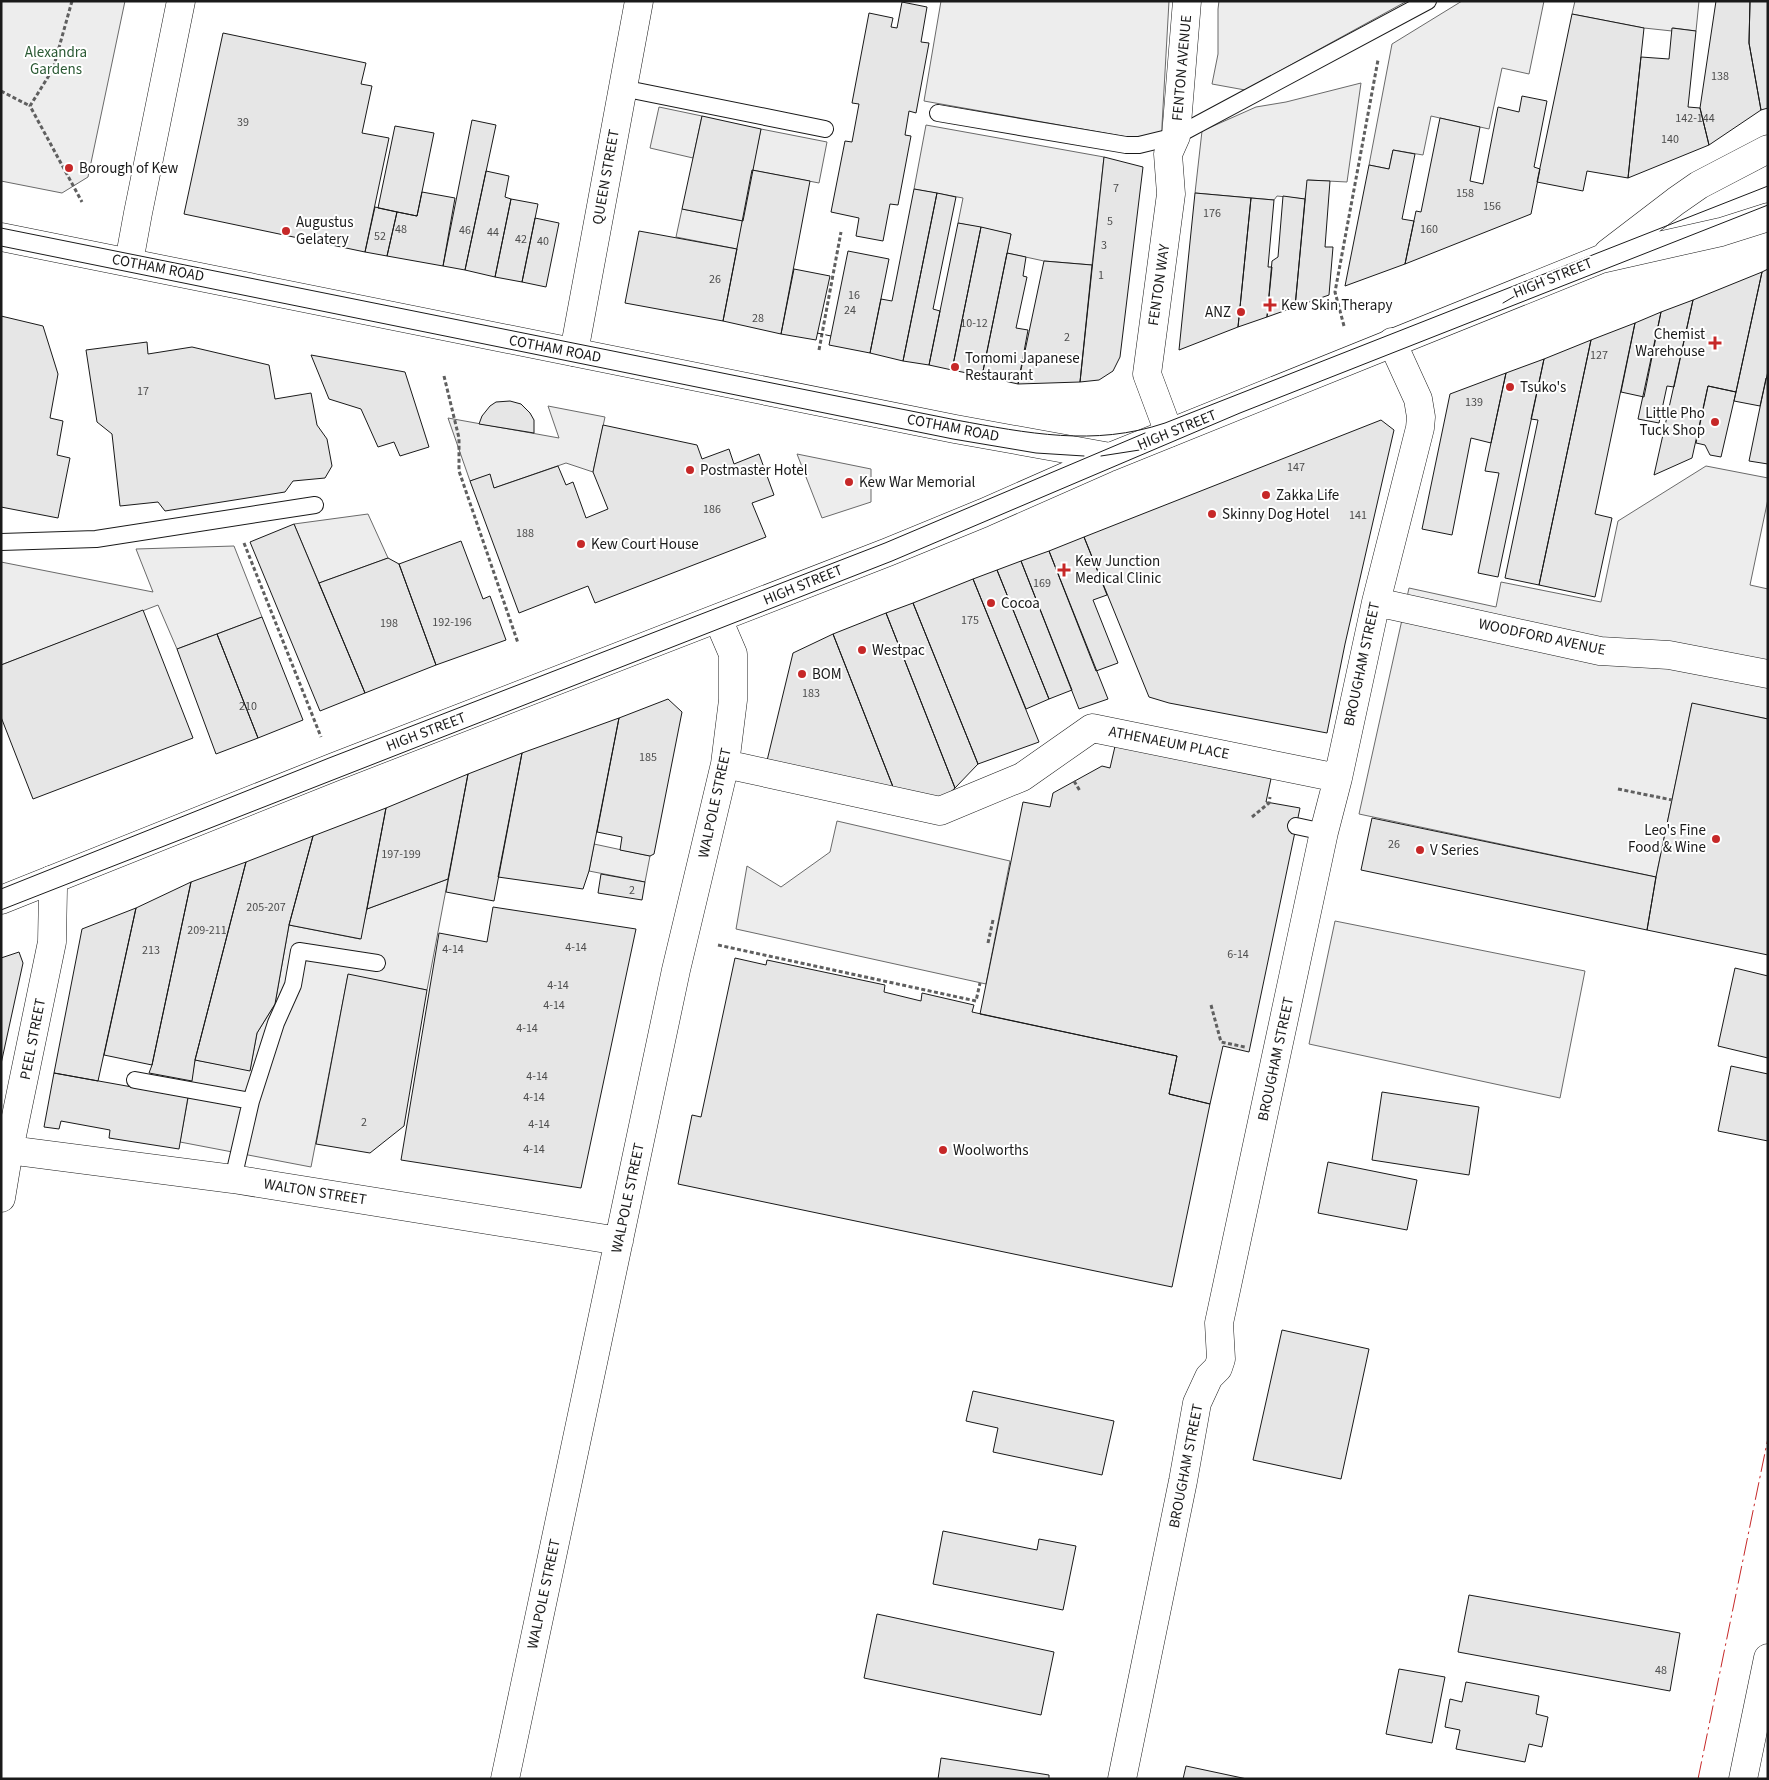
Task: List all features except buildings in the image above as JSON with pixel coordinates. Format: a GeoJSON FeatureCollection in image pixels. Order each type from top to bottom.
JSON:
{"type":"FeatureCollection","features":[{"type":"Feature","properties":{"kind":"street"},"geometry":{"type":"LineString","coordinates":[[129,262],[181,1]]}},
{"type":"Feature","properties":{"kind":"street","name":"QUEEN STREET"},"geometry":{"type":"LineString","coordinates":[[574,352],[639,1]]}},
{"type":"Feature","properties":{"kind":"street","name":"FENTON AVENUE"},"geometry":{"type":"LineString","coordinates":[[1176,136],[1187,1]]}},
{"type":"Feature","properties":{"kind":"street","name":"FENTON WAY"},"geometry":{"type":"LineString","coordinates":[[1169,433],[1147,374],[1171,194],[1168,154],[1176,136]]}},
{"type":"Feature","properties":{"kind":"street","name":"HIGH STREET"},"geometry":{"type":"LineString","coordinates":[[1601,259],[1699,185],[1768,149]]}},
{"type":"Feature","properties":{"kind":"street","name":"HIGH STREET"},"geometry":{"type":"LineString","coordinates":[[1,900],[334,767],[718,619],[983,513],[1110,457],[1601,259],[1721,232],[1768,217]]}},
{"type":"Feature","properties":{"kind":"street","name":"COTHAM ROAD"},"geometry":{"type":"LineString","coordinates":[[1,237],[955,429],[1110,457]]}},
{"type":"Feature","properties":{"kind":"street","name":"BROUGHAM STREET"},"geometry":{"type":"LineString","coordinates":[[1122,1779],[1180,1500],[1197,1403],[1209,1377],[1218,1368],[1221,1359],[1219,1323],[1324,832],[1338,778],[1376,602],[1421,417],[1418,399],[1392,342]]}},
{"type":"Feature","properties":{"kind":"street","name":"WOODFORD AVENUE"},"geometry":{"type":"LineString","coordinates":[[1376,602],[1600,651],[1669,655],[1768,674]]}},
{"type":"Feature","properties":{"kind":"street","name":"WALPOLE STREET"},"geometry":{"type":"LineString","coordinates":[[505,1779],[676,970],[725,764],[733,700],[733,654],[718,619]]}},
{"type":"Feature","properties":{"kind":"street","name":"ATHENAEUM PLACE"},"geometry":{"type":"LineString","coordinates":[[725,764],[940,811],[1022,777],[1092,728],[1338,778]]}},
{"type":"Feature","properties":{"kind":"street","name":"PEEL STREET"},"geometry":{"type":"LineString","coordinates":[[1,1198],[9,1150],[52,942],[53,889],[51,880]]}},
{"type":"Feature","properties":{"kind":"street","name":"WALTON STREET"},"geometry":{"type":"LineString","coordinates":[[9,1150],[233,1180],[619,1240]]}},
{"type":"Feature","properties":{"kind":"street"},"geometry":{"type":"LineString","coordinates":[[1743,1779],[1768,1658]]}},
{"type":"Feature","properties":{"kind":"lane"},"geometry":{"type":"LineString","coordinates":[[938,113],[1126,146],[1139,146],[1176,136],[1428,1]]}},
{"type":"Feature","properties":{"kind":"lane"},"geometry":{"type":"LineString","coordinates":[[622,88],[825,129]]}},
{"type":"Feature","properties":{"kind":"lane"},"geometry":{"type":"LineString","coordinates":[[1,542],[96,539],[315,505]]}},
{"type":"Feature","properties":{"kind":"lane"},"geometry":{"type":"LineString","coordinates":[[1296,826],[1324,832]]}},
{"type":"Feature","properties":{"kind":"lane"},"geometry":{"type":"LineString","coordinates":[[233,1180],[251,1101],[276,1023],[293,985],[300,951],[378,963]]}},
{"type":"Feature","properties":{"kind":"lane"},"geometry":{"type":"LineString","coordinates":[[136,1080],[251,1101]]}},
{"type":"Feature","properties":{"kind":"path"},"geometry":{"type":"LineString","coordinates":[[30,106],[53,69],[72,1]]}},
{"type":"Feature","properties":{"kind":"path"},"geometry":{"type":"LineString","coordinates":[[1354,357],[1350,350],[1335,292],[1384,26]]}},
{"type":"Feature","properties":{"kind":"path"},"geometry":{"type":"LineString","coordinates":[[1,92],[30,106],[82,202]]}},
{"type":"Feature","properties":{"kind":"path"},"geometry":{"type":"LineString","coordinates":[[819,350],[841,232]]}},
{"type":"Feature","properties":{"kind":"path"},"geometry":{"type":"LineString","coordinates":[[444,376],[459,438],[459,471],[518,643]]}},
{"type":"Feature","properties":{"kind":"path"},"geometry":{"type":"LineString","coordinates":[[234,518],[334,767]]}},
{"type":"Feature","properties":{"kind":"path"},"geometry":{"type":"LineString","coordinates":[[1618,789],[1672,800]]}},
{"type":"Feature","properties":{"kind":"path"},"geometry":{"type":"LineString","coordinates":[[1252,817],[1269,803]]}},
{"type":"Feature","properties":{"kind":"path"},"geometry":{"type":"LineString","coordinates":[[988,943],[994,920]]}},
{"type":"Feature","properties":{"kind":"path"},"geometry":{"type":"LineString","coordinates":[[718,945],[976,1001],[980,983]]}},
{"type":"Feature","properties":{"kind":"path"},"geometry":{"type":"LineString","coordinates":[[1211,1005],[1222,1042],[1253,1048]]}},
{"type":"Feature","properties":{"kind":"shaded area","name":"Alexandra Gardens"},"geometry":{"type":"Polygon","coordinates":[[[1,1],[125,1],[88,177],[62,193],[1,181],[1,1]]]}},
{"type":"Feature","properties":{"kind":"shaded area"},"geometry":{"type":"Polygon","coordinates":[[[941,1],[1169,1],[1161,143],[924,101],[941,1]]]}},
{"type":"Feature","properties":{"kind":"shaded area"},"geometry":{"type":"Polygon","coordinates":[[[1219,1],[1407,1],[1245,90],[1212,84],[1218,54],[1219,1]]]}},
{"type":"Feature","properties":{"kind":"shaded area"},"geometry":{"type":"Polygon","coordinates":[[[1462,1],[1544,1],[1529,74],[1502,68],[1489,129],[1431,116],[1423,155],[1393,150],[1389,169],[1369,165],[1392,44],[1462,1]]]}},
{"type":"Feature","properties":{"kind":"shaded area"},"geometry":{"type":"Polygon","coordinates":[[[1575,1],[1699,1],[1696,31],[1673,28],[1672,31],[1644,28],[1572,14],[1575,1]]]}},
{"type":"Feature","properties":{"kind":"shaded area"},"geometry":{"type":"Polygon","coordinates":[[[1361,83],[1347,182],[1308,180],[1305,199],[1277,196],[1274,200],[1195,193],[1202,131],[1256,107],[1286,102],[1361,83]]]}},
{"type":"Feature","properties":{"kind":"shaded area"},"geometry":{"type":"Polygon","coordinates":[[[659,107],[702,116],[693,158],[650,148],[659,107]]]}},
{"type":"Feature","properties":{"kind":"shaded area"},"geometry":{"type":"Polygon","coordinates":[[[926,125],[1104,157],[1092,265],[1044,261],[1007,253],[1011,234],[958,223],[963,198],[914,189],[926,125]]]}},
{"type":"Feature","properties":{"kind":"shaded area"},"geometry":{"type":"Polygon","coordinates":[[[761,129],[827,142],[819,183],[752,170],[761,129]]]}},
{"type":"Feature","properties":{"kind":"shaded area"},"geometry":{"type":"Polygon","coordinates":[[[682,209],[743,221],[737,249],[676,237],[682,209]]]}},
{"type":"Feature","properties":{"kind":"shaded area"},"geometry":{"type":"Polygon","coordinates":[[[548,406],[605,417],[593,472],[566,463],[494,488],[489,475],[470,481],[448,418],[559,438],[548,406]]]}},
{"type":"Feature","properties":{"kind":"shaded area"},"geometry":{"type":"Polygon","coordinates":[[[797,454],[871,469],[871,502],[822,518],[797,454]]]}},
{"type":"Feature","properties":{"kind":"shaded area"},"geometry":{"type":"Polygon","coordinates":[[[1706,466],[1768,478],[1768,499],[1750,585],[1768,589],[1768,719],[1692,704],[1656,877],[1359,814],[1409,588],[1496,607],[1501,582],[1601,602],[1618,521],[1706,466]]]}},
{"type":"Feature","properties":{"kind":"shaded area"},"geometry":{"type":"Polygon","coordinates":[[[368,514],[388,558],[319,583],[294,524],[368,514]]]}},
{"type":"Feature","properties":{"kind":"shaded area"},"geometry":{"type":"Polygon","coordinates":[[[234,546],[262,617],[177,649],[158,605],[1,665],[1,562],[153,592],[136,549],[234,546]]]}},
{"type":"Feature","properties":{"kind":"shaded area"},"geometry":{"type":"Polygon","coordinates":[[[837,821],[1010,861],[986,984],[736,929],[747,866],[781,887],[830,852],[837,821]]]}},
{"type":"Feature","properties":{"kind":"shaded area"},"geometry":{"type":"Polygon","coordinates":[[[594,844],[650,856],[645,882],[589,871],[594,844]]]}},
{"type":"Feature","properties":{"kind":"shaded area"},"geometry":{"type":"Polygon","coordinates":[[[448,879],[427,990],[348,975],[311,1167],[180,1142],[195,1060],[250,1070],[257,1033],[275,1004],[289,925],[360,939],[367,909],[448,879]]]}},
{"type":"Feature","properties":{"kind":"shaded area"},"geometry":{"type":"Polygon","coordinates":[[[1335,921],[1585,971],[1560,1098],[1309,1044],[1335,921]]]}},
{"type":"Feature","properties":{"kind":"tram line"},"geometry":{"type":"LineString","coordinates":[[1,228],[956,420],[1035,433],[1086,436],[1139,430],[1165,423],[1768,186]]}},
{"type":"Feature","properties":{"kind":"tram line"},"geometry":{"type":"LineString","coordinates":[[1,910],[892,561],[1240,413],[1768,205]]}},
{"type":"Feature","properties":{"kind":"tram line"},"geometry":{"type":"LineString","coordinates":[[1,246],[953,439],[1036,453],[1084,456]]}},
{"type":"Feature","properties":{"kind":"tram line"},"geometry":{"type":"LineString","coordinates":[[1503,303],[1544,279]]}},
{"type":"Feature","properties":{"kind":"tram line"},"geometry":{"type":"LineString","coordinates":[[1,889],[329,758],[885,543],[1145,433]]}},
{"type":"Feature","properties":{"kind":"tram line"},"geometry":{"type":"LineString","coordinates":[[1101,456],[1146,449]]}},
{"type":"Feature","properties":{"kind":"fence"},"geometry":{"type":"LineString","coordinates":[[817,333],[831,336]]}},
{"type":"Feature","properties":{"kind":"power"},"geometry":{"type":"LineString","coordinates":[[1698,1779],[1768,1438]]}},
{"type":"Feature","properties":{"kind":"place","name":"Borough of Kew"},"geometry":{"type":"Point","coordinates":[69,168]}},
{"type":"Feature","properties":{"kind":"place","name":"Augustus Gelatery"},"geometry":{"type":"Point","coordinates":[286,231]}},
{"type":"Feature","properties":{"kind":"place","name":"Kew Skin Therapy"},"geometry":{"type":"Point","coordinates":[1270,305]}},
{"type":"Feature","properties":{"kind":"place","name":"ANZ"},"geometry":{"type":"Point","coordinates":[1241,312]}},
{"type":"Feature","properties":{"kind":"place","name":"Chemist Warehouse"},"geometry":{"type":"Point","coordinates":[1715,343]}},
{"type":"Feature","properties":{"kind":"place","name":"Tomomi Japanese Restaurant"},"geometry":{"type":"Point","coordinates":[955,367]}},
{"type":"Feature","properties":{"kind":"place","name":"Tsuko's"},"geometry":{"type":"Point","coordinates":[1510,387]}},
{"type":"Feature","properties":{"kind":"place","name":"Little Pho Tuck Shop"},"geometry":{"type":"Point","coordinates":[1715,422]}},
{"type":"Feature","properties":{"kind":"place","name":"Postmaster Hotel"},"geometry":{"type":"Point","coordinates":[690,470]}},
{"type":"Feature","properties":{"kind":"place","name":"Kew War Memorial"},"geometry":{"type":"Point","coordinates":[849,482]}},
{"type":"Feature","properties":{"kind":"place","name":"Zakka Life"},"geometry":{"type":"Point","coordinates":[1266,495]}},
{"type":"Feature","properties":{"kind":"place","name":"Skinny Dog Hotel"},"geometry":{"type":"Point","coordinates":[1212,514]}},
{"type":"Feature","properties":{"kind":"place","name":"Kew Court House"},"geometry":{"type":"Point","coordinates":[581,544]}},
{"type":"Feature","properties":{"kind":"place","name":"Kew Junction Medical Clinic"},"geometry":{"type":"Point","coordinates":[1064,570]}},
{"type":"Feature","properties":{"kind":"place","name":"Cocoa"},"geometry":{"type":"Point","coordinates":[991,603]}},
{"type":"Feature","properties":{"kind":"place","name":"Westpac"},"geometry":{"type":"Point","coordinates":[862,650]}},
{"type":"Feature","properties":{"kind":"place","name":"BOM"},"geometry":{"type":"Point","coordinates":[802,674]}},
{"type":"Feature","properties":{"kind":"place","name":"Leo's Fine Food & Wine"},"geometry":{"type":"Point","coordinates":[1716,839]}},
{"type":"Feature","properties":{"kind":"place","name":"V Series"},"geometry":{"type":"Point","coordinates":[1420,850]}},
{"type":"Feature","properties":{"kind":"place","name":"Woolworths"},"geometry":{"type":"Point","coordinates":[943,1150]}}]}
